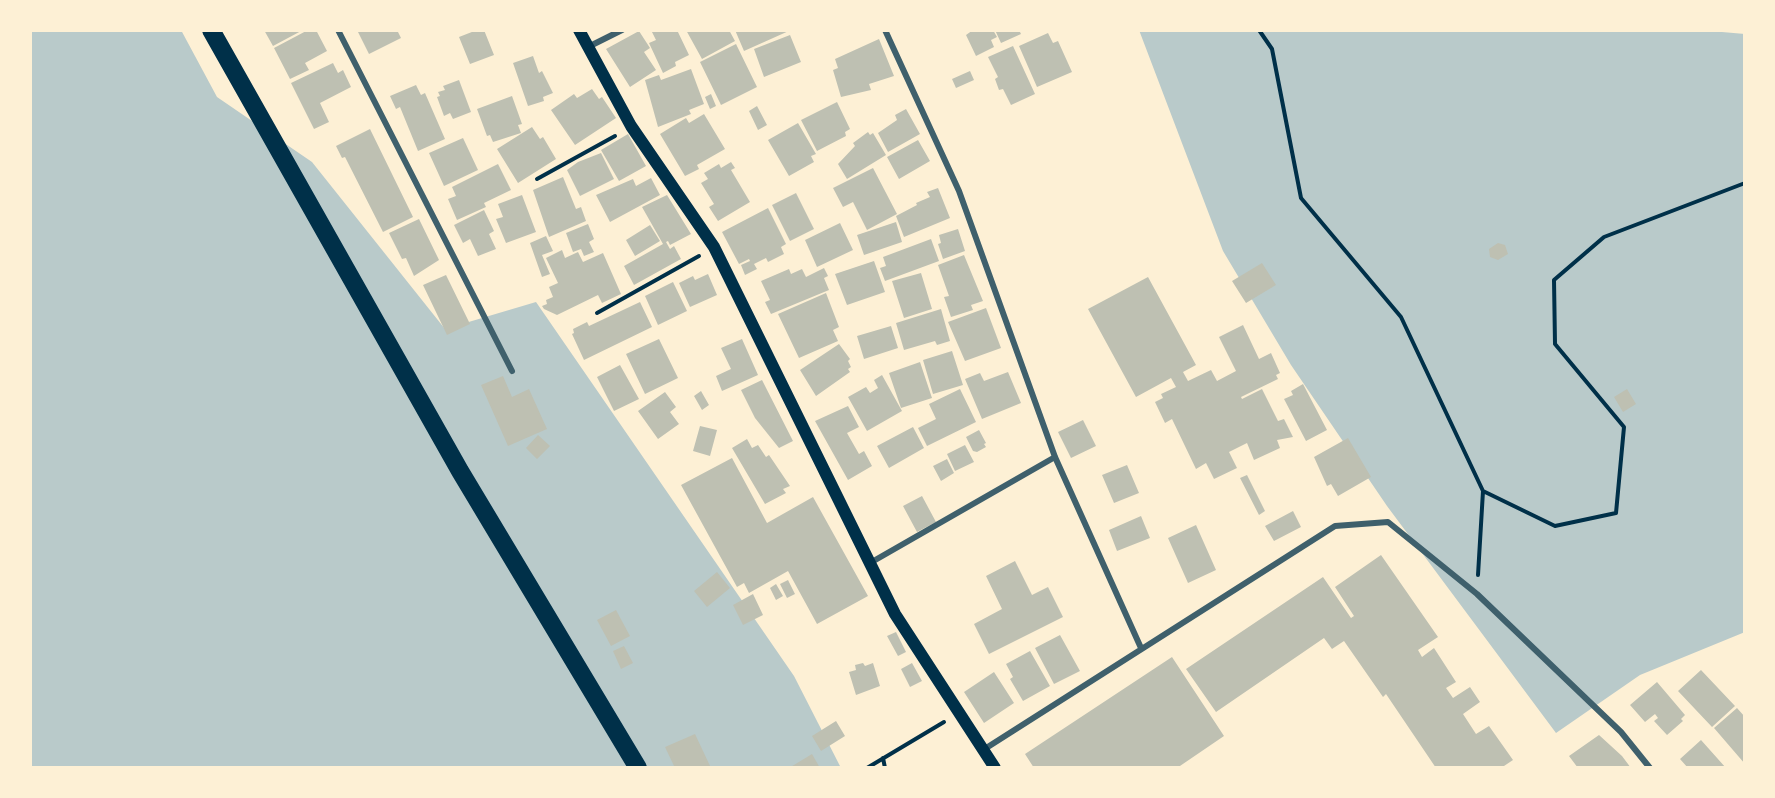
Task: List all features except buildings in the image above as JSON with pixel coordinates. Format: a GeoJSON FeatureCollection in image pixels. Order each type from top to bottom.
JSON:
{"type":"FeatureCollection","features":[{"type":"Feature","properties":{"kind":"highway"},"geometry":{"type":"LineString","coordinates":[[211,30],[460,471],[638,768]]}},
{"type":"Feature","properties":{"kind":"main road"},"geometry":{"type":"LineString","coordinates":[[579,30],[631,126],[714,247],[895,614],[995,768]]}},
{"type":"Feature","properties":{"kind":"street"},"geometry":{"type":"LineString","coordinates":[[339,30],[512,371]]}},
{"type":"Feature","properties":{"kind":"street"},"geometry":{"type":"LineString","coordinates":[[587,47],[622,30]]}},
{"type":"Feature","properties":{"kind":"street"},"geometry":{"type":"LineString","coordinates":[[885,30],[958,191],[1055,457],[1142,648]]}},
{"type":"Feature","properties":{"kind":"street"},"geometry":{"type":"LineString","coordinates":[[870,563],[1055,457]]}},
{"type":"Feature","properties":{"kind":"street"},"geometry":{"type":"LineString","coordinates":[[983,750],[1335,526],[1388,522],[1477,594],[1621,732],[1650,768]]}},
{"type":"Feature","properties":{"kind":"path"},"geometry":{"type":"LineString","coordinates":[[1259,30],[1272,49],[1301,198],[1401,317],[1483,491],[1477,594]]}},
{"type":"Feature","properties":{"kind":"path"},"geometry":{"type":"LineString","coordinates":[[537,179],[631,126]]}},
{"type":"Feature","properties":{"kind":"path"},"geometry":{"type":"LineString","coordinates":[[1483,491],[1555,526],[1616,513],[1624,427],[1555,344],[1554,280],[1604,237],[1745,183]]}},
{"type":"Feature","properties":{"kind":"path"},"geometry":{"type":"LineString","coordinates":[[597,313],[714,247]]}},
{"type":"Feature","properties":{"kind":"path"},"geometry":{"type":"LineString","coordinates":[[867,768],[959,713]]}},
{"type":"Feature","properties":{"kind":"path"},"geometry":{"type":"LineString","coordinates":[[883,758],[885,768]]}},
{"type":"Feature","properties":{"kind":"shaded area"},"geometry":{"type":"Polygon","coordinates":[[[30,30],[181,30],[217,97],[312,162],[445,329],[536,302],[794,676],[841,768],[30,768],[30,30]]]}},
{"type":"Feature","properties":{"kind":"shaded area"},"geometry":{"type":"Polygon","coordinates":[[[1139,30],[1699,30],[1745,34],[1745,632],[1640,675],[1556,733],[1387,506],[1291,365],[1223,251],[1139,30]]]}}]}
